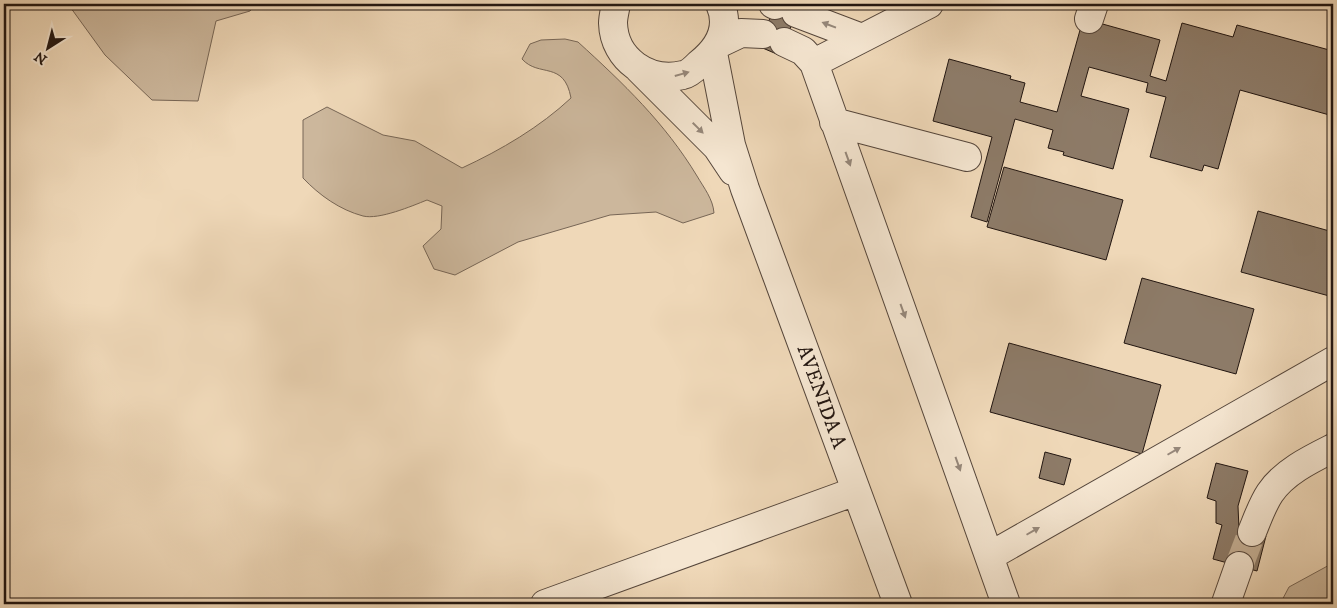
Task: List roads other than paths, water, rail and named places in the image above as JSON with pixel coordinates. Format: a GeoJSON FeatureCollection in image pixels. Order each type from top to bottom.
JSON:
{"type":"FeatureCollection","features":[{"type":"Feature","properties":{"kind":"street"},"geometry":{"type":"LineString","coordinates":[[616,4],[613,23],[616,41],[625,57],[717,148],[745,189]]}},
{"type":"Feature","properties":{"kind":"street"},"geometry":{"type":"LineString","coordinates":[[720,4],[723,25],[717,48],[731,145],[745,189]]}},
{"type":"Feature","properties":{"kind":"street"},"geometry":{"type":"LineString","coordinates":[[814,63],[929,4]]}},
{"type":"Feature","properties":{"kind":"street"},"geometry":{"type":"LineString","coordinates":[[782,7],[862,38]]}},
{"type":"Feature","properties":{"kind":"street"},"geometry":{"type":"LineString","coordinates":[[639,69],[662,77],[686,75],[717,48],[741,32],[774,38],[803,51],[814,63],[1006,604]]}},
{"type":"Feature","properties":{"kind":"street"},"geometry":{"type":"LineString","coordinates":[[834,122],[967,157]]}},
{"type":"Feature","properties":{"kind":"street","name":"AVENIDA A"},"geometry":{"type":"LineString","coordinates":[[745,189],[898,604]]}},
{"type":"Feature","properties":{"kind":"street"},"geometry":{"type":"LineString","coordinates":[[990,556],[1333,361]]}},
{"type":"Feature","properties":{"kind":"street"},"geometry":{"type":"LineString","coordinates":[[1252,532],[1268,495],[1277,483],[1308,460],[1333,448]]}},
{"type":"Feature","properties":{"kind":"street"},"geometry":{"type":"LineString","coordinates":[[545,604],[856,491]]}},
{"type":"Feature","properties":{"kind":"street"},"geometry":{"type":"LineString","coordinates":[[1225,604],[1239,566]]}},
{"type":"Feature","properties":{"kind":"tunnel"},"geometry":{"type":"LineString","coordinates":[[1239,566],[1252,532]]}}]}
